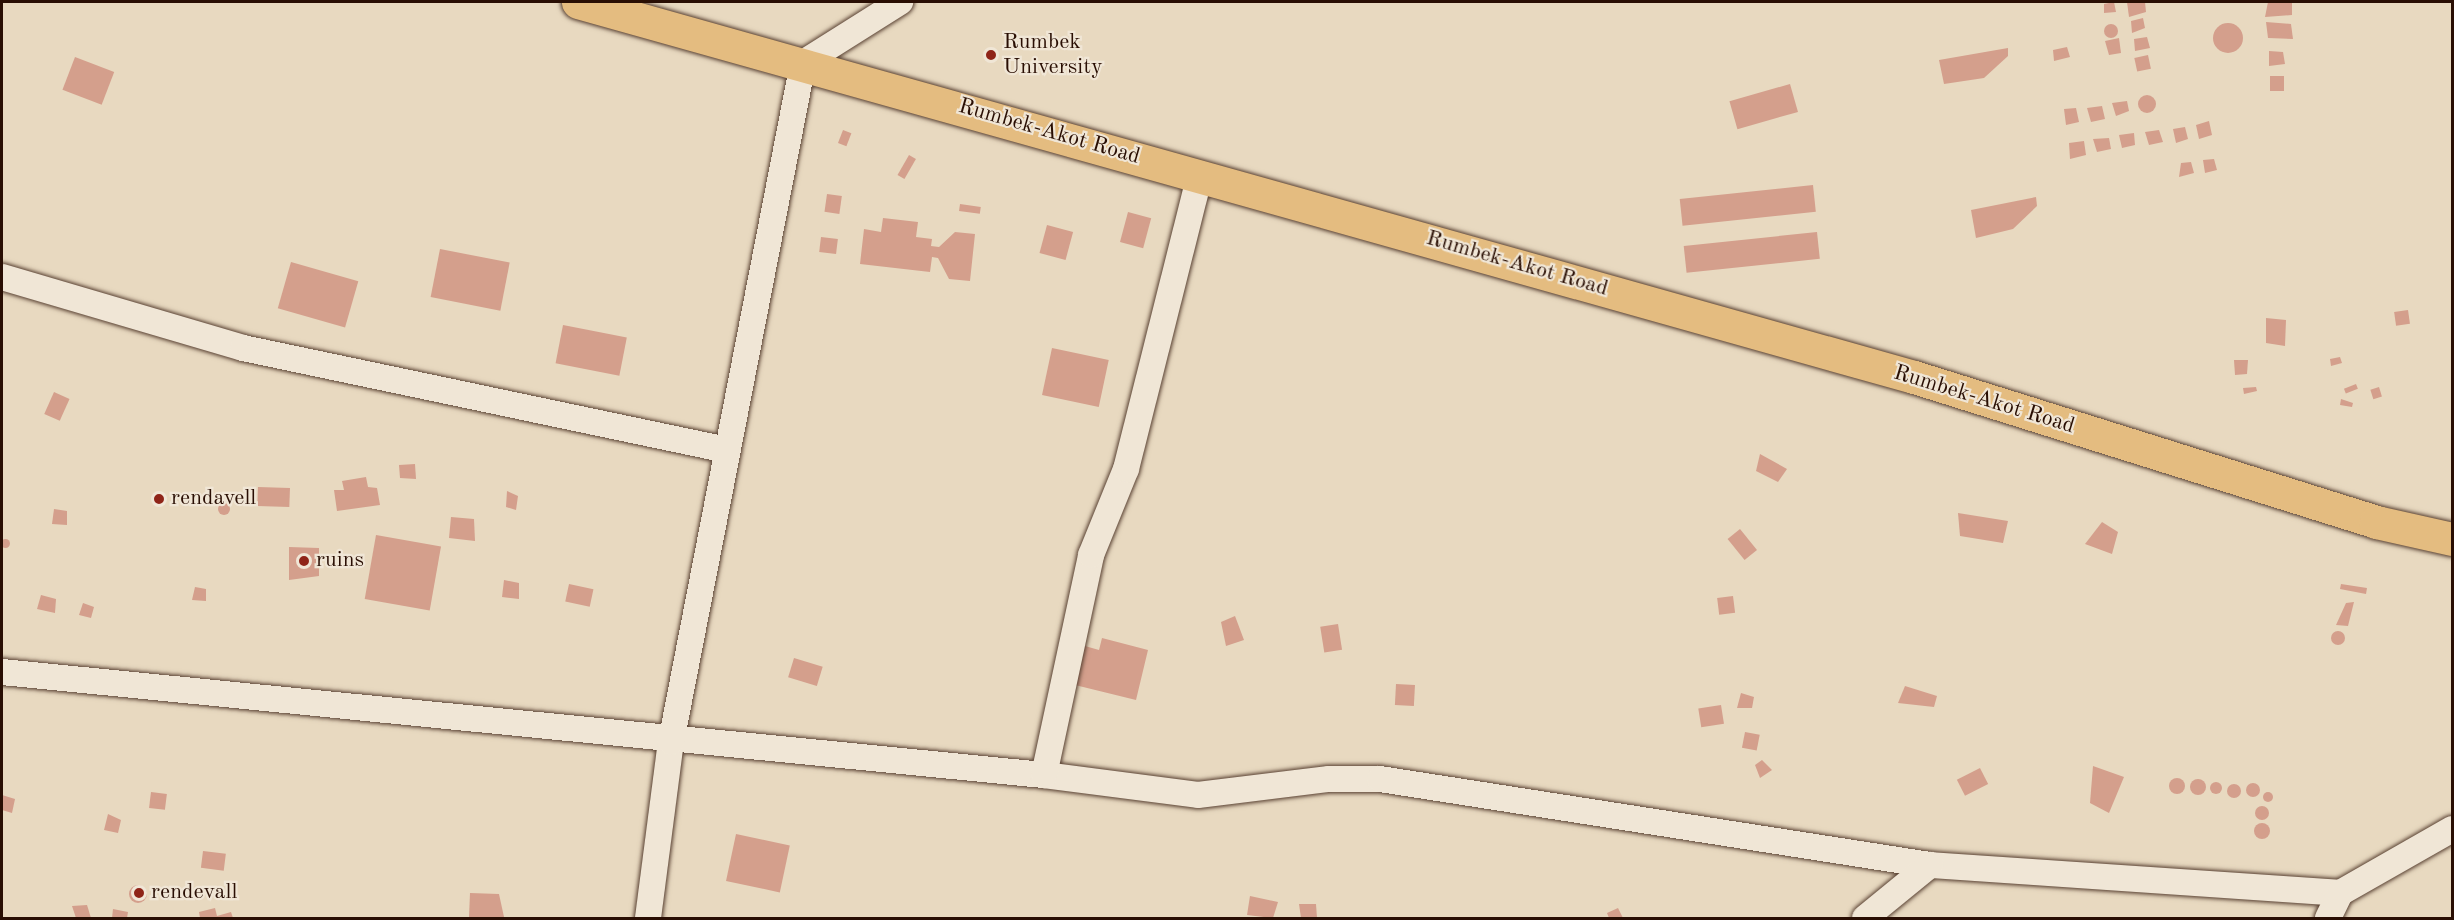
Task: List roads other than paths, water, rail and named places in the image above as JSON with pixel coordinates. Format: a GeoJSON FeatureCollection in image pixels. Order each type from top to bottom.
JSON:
{"type":"FeatureCollection","features":[{"type":"Feature","properties":{"kind":"main road","name":"Rumbek-Akot Road"},"geometry":{"type":"LineString","coordinates":[[578,2],[1200,174],[1914,377],[2376,522],[2452,538]]}},
{"type":"Feature","properties":{"kind":"street"},"geometry":{"type":"LineString","coordinates":[[648,918],[671,742],[803,63],[900,2]]}},
{"type":"Feature","properties":{"kind":"street"},"geometry":{"type":"LineString","coordinates":[[1044,775],[1091,555],[1126,469],[1200,174]]}},
{"type":"Feature","properties":{"kind":"street"},"geometry":{"type":"LineString","coordinates":[[2,277],[243,348],[728,450]]}},
{"type":"Feature","properties":{"kind":"street"},"geometry":{"type":"LineString","coordinates":[[2,672],[671,742],[1044,775],[1198,795],[1329,779],[1380,779],[1930,865],[2340,893],[2452,829]]}},
{"type":"Feature","properties":{"kind":"street"},"geometry":{"type":"LineString","coordinates":[[1865,918],[1930,865]]}},
{"type":"Feature","properties":{"kind":"street"},"geometry":{"type":"LineString","coordinates":[[2328,918],[2340,893]]}},
{"type":"Feature","properties":{"kind":"place","name":"Rumbek University"},"geometry":{"type":"Point","coordinates":[991,55]}},
{"type":"Feature","properties":{"kind":"place","name":"rendavell"},"geometry":{"type":"Point","coordinates":[159,499]}},
{"type":"Feature","properties":{"kind":"place","name":"ruins"},"geometry":{"type":"Point","coordinates":[304,561]}},
{"type":"Feature","properties":{"kind":"place","name":"rendevall"},"geometry":{"type":"Point","coordinates":[139,893]}}]}
